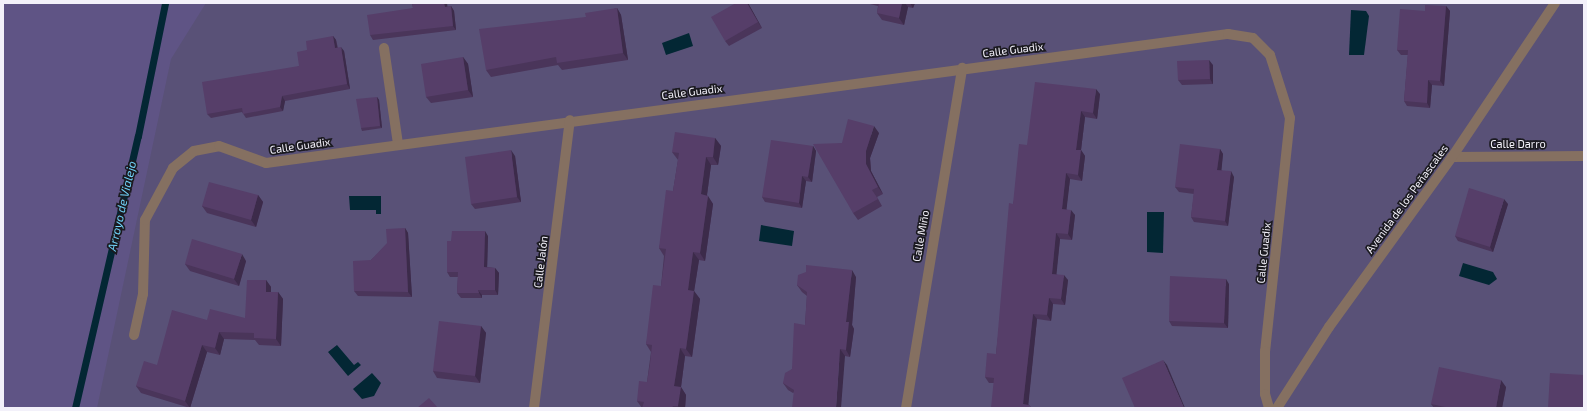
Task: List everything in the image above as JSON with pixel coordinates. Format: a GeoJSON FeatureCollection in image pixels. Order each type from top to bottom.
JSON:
{"type":"FeatureCollection","features":[{"type":"Feature","properties":{"kind":"street","name":"Avenida de los Peñascales"},"geometry":{"type":"LineString","coordinates":[[1277,408],[1329,327],[1452,156],[1555,3]]}},
{"type":"Feature","properties":{"kind":"street","name":"Calle Guadix"},"geometry":{"type":"LineString","coordinates":[[134,335],[143,294],[145,220],[173,168],[194,151],[219,146],[266,163],[570,120],[1228,34],[1253,38],[1270,55],[1290,118],[1265,351],[1265,394],[1269,408]]}},
{"type":"Feature","properties":{"kind":"street"},"geometry":{"type":"LineString","coordinates":[[384,48],[398,144]]}},
{"type":"Feature","properties":{"kind":"street","name":"Calle Miño"},"geometry":{"type":"LineString","coordinates":[[906,408],[962,68]]}},
{"type":"Feature","properties":{"kind":"street","name":"Calle Jalón"},"geometry":{"type":"LineString","coordinates":[[534,408],[570,120]]}},
{"type":"Feature","properties":{"kind":"street","name":"Calle Darro"},"geometry":{"type":"LineString","coordinates":[[1452,156],[1584,156]]}},
{"type":"Feature","properties":{"kind":"shaded area"},"geometry":{"type":"Polygon","coordinates":[[[3,3],[1584,3],[1584,408],[3,408],[3,3]]]}},
{"type":"Feature","properties":{"kind":"shaded area"},"geometry":{"type":"Polygon","coordinates":[[[3,3],[206,3],[171,59],[97,408],[3,408],[3,3]]]}},
{"type":"Feature","properties":{"kind":"water"},"geometry":{"type":"Polygon","coordinates":[[[1351,10],[1366,11],[1369,16],[1364,55],[1349,55],[1351,10]]]}},
{"type":"Feature","properties":{"kind":"water"},"geometry":{"type":"Polygon","coordinates":[[[689,33],[693,46],[666,55],[662,43],[689,33]]]}},
{"type":"Feature","properties":{"kind":"water"},"geometry":{"type":"Polygon","coordinates":[[[349,196],[381,196],[381,214],[376,214],[376,210],[350,210],[349,196]]]}},
{"type":"Feature","properties":{"kind":"water"},"geometry":{"type":"Polygon","coordinates":[[[1147,212],[1164,212],[1163,253],[1147,252],[1147,212]]]}},
{"type":"Feature","properties":{"kind":"water"},"geometry":{"type":"Polygon","coordinates":[[[761,225],[794,231],[792,246],[759,241],[761,225]]]}},
{"type":"Feature","properties":{"kind":"water"},"geometry":{"type":"Polygon","coordinates":[[[1463,263],[1493,272],[1497,279],[1489,285],[1459,276],[1463,263]]]}},
{"type":"Feature","properties":{"kind":"water"},"geometry":{"type":"Polygon","coordinates":[[[337,345],[354,365],[358,362],[361,365],[348,376],[328,352],[337,345]]]}},
{"type":"Feature","properties":{"kind":"water"},"geometry":{"type":"Polygon","coordinates":[[[372,373],[381,383],[374,396],[362,399],[353,389],[372,373]]]}},
{"type":"Feature","properties":{"kind":"building"},"geometry":{"type":"Polygon","coordinates":[[[412,3],[444,3],[445,7],[451,6],[453,26],[370,35],[367,15],[413,8],[412,3]]]}},
{"type":"Feature","properties":{"kind":"building"},"geometry":{"type":"Polygon","coordinates":[[[736,3],[747,3],[758,22],[725,41],[711,17],[736,3]]]}},
{"type":"Feature","properties":{"kind":"building"},"geometry":{"type":"Polygon","coordinates":[[[879,3],[902,3],[899,18],[877,13],[879,3]]]}},
{"type":"Feature","properties":{"kind":"building"},"geometry":{"type":"Polygon","coordinates":[[[1425,5],[1446,6],[1440,81],[1428,80],[1427,103],[1404,101],[1408,50],[1397,50],[1400,9],[1425,11],[1425,5]]]}},
{"type":"Feature","properties":{"kind":"building"},"geometry":{"type":"Polygon","coordinates":[[[617,8],[623,53],[557,63],[556,57],[486,70],[479,29],[586,17],[585,13],[617,8]]]}},
{"type":"Feature","properties":{"kind":"building"},"geometry":{"type":"Polygon","coordinates":[[[333,36],[335,48],[341,47],[347,84],[282,96],[280,107],[243,114],[242,108],[207,114],[202,82],[299,66],[297,52],[307,50],[306,41],[333,36]]]}},
{"type":"Feature","properties":{"kind":"building"},"geometry":{"type":"Polygon","coordinates":[[[463,57],[468,90],[426,97],[421,64],[463,57]]]}},
{"type":"Feature","properties":{"kind":"building"},"geometry":{"type":"Polygon","coordinates":[[[1209,60],[1210,79],[1178,80],[1177,61],[1209,60]]]}},
{"type":"Feature","properties":{"kind":"building"},"geometry":{"type":"Polygon","coordinates":[[[1035,82],[1096,89],[1093,113],[1081,111],[1076,150],[1081,150],[1078,175],[1066,173],[1062,209],[1071,210],[1068,234],[1056,233],[1052,274],[1064,275],[1061,299],[1049,298],[1047,315],[1033,314],[1023,404],[1029,405],[1029,408],[991,408],[994,378],[985,377],[987,353],[996,354],[1009,203],[1013,204],[1019,144],[1027,145],[1035,82]]]}},
{"type":"Feature","properties":{"kind":"building"},"geometry":{"type":"Polygon","coordinates":[[[377,97],[380,126],[361,128],[356,99],[377,97]]]}},
{"type":"Feature","properties":{"kind":"building"},"geometry":{"type":"Polygon","coordinates":[[[848,119],[874,126],[866,151],[866,164],[878,187],[872,190],[878,199],[853,213],[813,144],[842,143],[848,119]]]}},
{"type":"Feature","properties":{"kind":"building"},"geometry":{"type":"Polygon","coordinates":[[[675,132],[715,138],[713,157],[706,157],[701,194],[708,196],[700,253],[693,252],[688,290],[694,291],[686,349],[680,348],[674,386],[681,387],[678,406],[673,406],[672,408],[642,408],[644,402],[637,401],[639,381],[647,382],[650,364],[652,345],[646,344],[653,285],[661,286],[666,249],[659,248],[666,190],[673,191],[679,153],[672,152],[675,132]]]}},
{"type":"Feature","properties":{"kind":"building"},"geometry":{"type":"Polygon","coordinates":[[[771,140],[813,146],[808,177],[802,176],[799,203],[762,197],[771,140]]]}},
{"type":"Feature","properties":{"kind":"building"},"geometry":{"type":"Polygon","coordinates":[[[1180,144],[1220,149],[1217,170],[1231,171],[1225,221],[1191,217],[1194,189],[1175,187],[1180,144]]]}},
{"type":"Feature","properties":{"kind":"building"},"geometry":{"type":"Polygon","coordinates":[[[511,150],[517,197],[471,204],[465,157],[511,150]]]}},
{"type":"Feature","properties":{"kind":"building"},"geometry":{"type":"Polygon","coordinates":[[[209,182],[258,195],[251,220],[202,206],[209,182]]]}},
{"type":"Feature","properties":{"kind":"building"},"geometry":{"type":"Polygon","coordinates":[[[1469,188],[1504,199],[1490,247],[1455,236],[1469,188]]]}},
{"type":"Feature","properties":{"kind":"building"},"geometry":{"type":"Polygon","coordinates":[[[405,228],[408,292],[354,291],[353,261],[371,260],[387,243],[386,229],[405,228]]]}},
{"type":"Feature","properties":{"kind":"building"},"geometry":{"type":"Polygon","coordinates":[[[452,231],[485,231],[484,267],[495,268],[495,290],[478,290],[479,293],[457,293],[458,272],[447,272],[447,241],[451,241],[452,231]]]}},
{"type":"Feature","properties":{"kind":"building"},"geometry":{"type":"Polygon","coordinates":[[[192,239],[242,254],[234,279],[185,264],[192,239]]]}},
{"type":"Feature","properties":{"kind":"building"},"geometry":{"type":"Polygon","coordinates":[[[806,265],[852,270],[846,322],[849,322],[846,350],[840,349],[836,408],[792,408],[794,390],[783,383],[785,373],[792,369],[794,323],[805,325],[807,292],[797,285],[798,275],[806,272],[806,265]]]}},
{"type":"Feature","properties":{"kind":"building"},"geometry":{"type":"Polygon","coordinates":[[[1170,276],[1226,279],[1224,323],[1169,321],[1170,276]]]}},
{"type":"Feature","properties":{"kind":"building"},"geometry":{"type":"Polygon","coordinates":[[[247,280],[266,280],[266,292],[278,292],[276,339],[254,338],[254,333],[219,332],[215,348],[202,345],[185,401],[136,386],[144,361],[157,365],[172,310],[207,320],[210,309],[245,318],[247,280]]]}},
{"type":"Feature","properties":{"kind":"building"},"geometry":{"type":"Polygon","coordinates":[[[439,321],[481,326],[475,376],[433,371],[439,321]]]}},
{"type":"Feature","properties":{"kind":"building"},"geometry":{"type":"Polygon","coordinates":[[[1163,360],[1184,408],[1135,408],[1122,378],[1163,360]]]}},
{"type":"Feature","properties":{"kind":"building"},"geometry":{"type":"Polygon","coordinates":[[[1439,367],[1501,380],[1496,408],[1450,408],[1431,404],[1439,367]]]}},
{"type":"Feature","properties":{"kind":"building"},"geometry":{"type":"Polygon","coordinates":[[[1550,373],[1584,375],[1584,408],[1548,408],[1550,373]]]}},
{"type":"Feature","properties":{"kind":"building"},"geometry":{"type":"Polygon","coordinates":[[[429,398],[438,408],[417,408],[429,398]]]}},
{"type":"Feature","properties":{"kind":"waterway","name":"Arroyo de Vialejo"},"geometry":{"type":"LineString","coordinates":[[75,408],[138,136],[165,3]]}}]}
